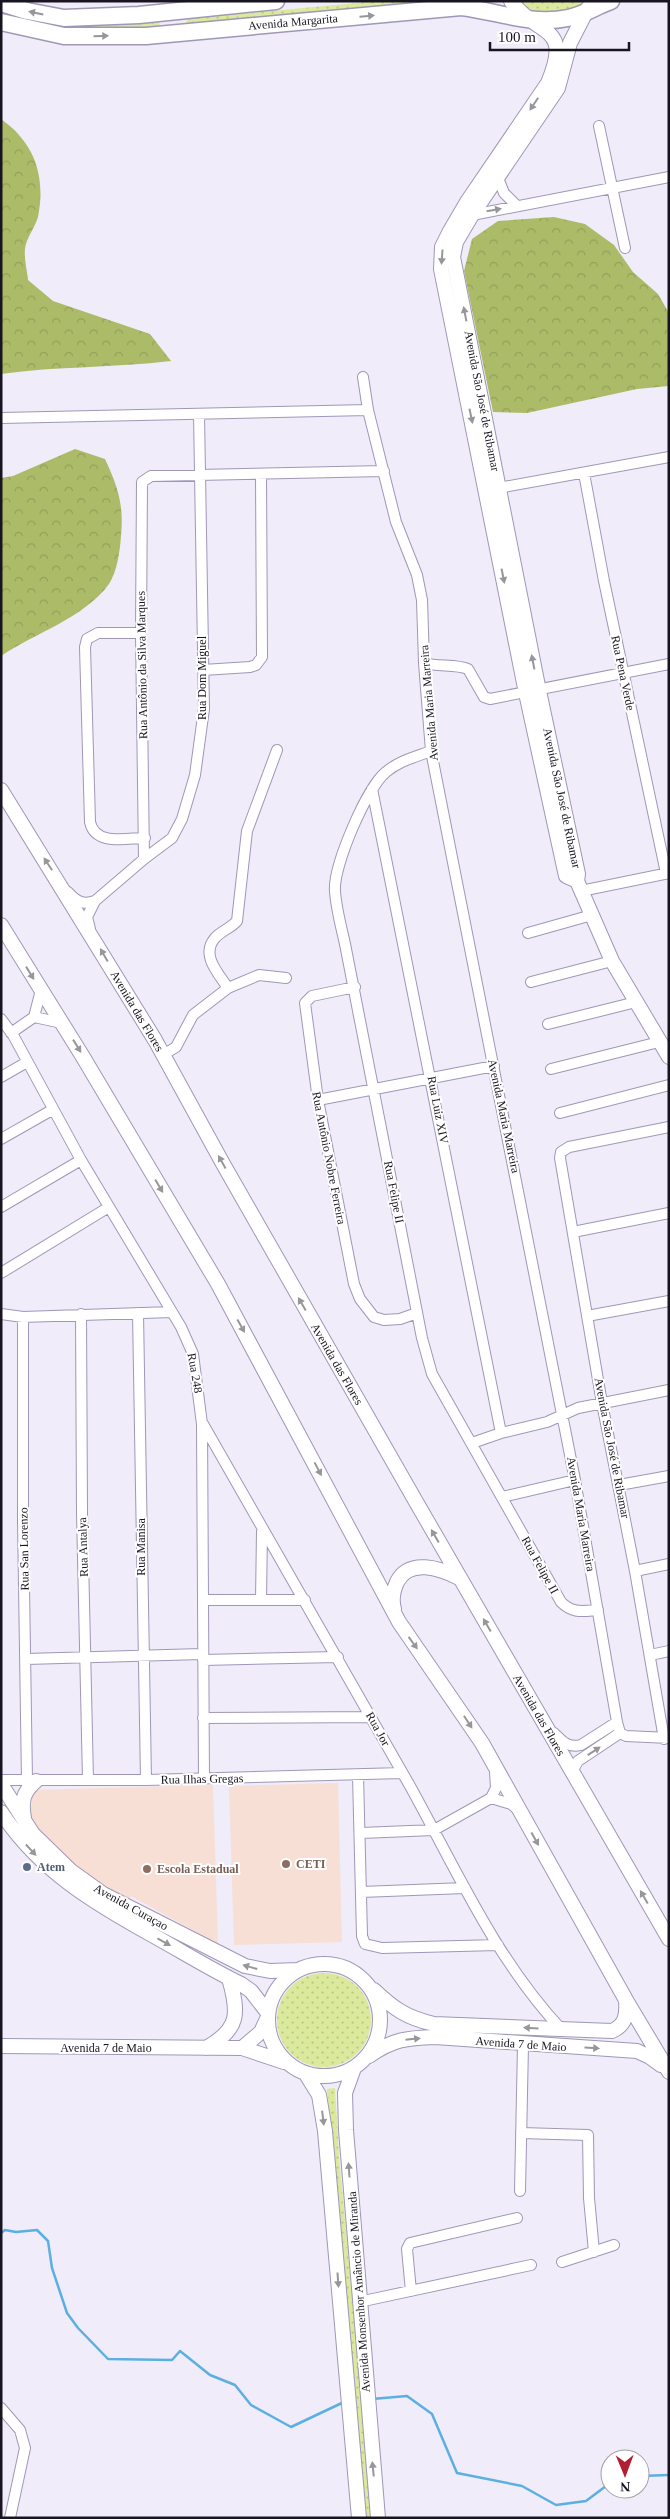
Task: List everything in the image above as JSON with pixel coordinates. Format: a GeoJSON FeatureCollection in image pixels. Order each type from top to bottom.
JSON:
{"type":"FeatureCollection","features":[{"type":"Feature","properties":{"kind":"main road","name":"Avenida Margarita"},"geometry":{"type":"LineString","coordinates":[[1,3],[27,11],[64,18],[173,11],[276,1]]}},
{"type":"Feature","properties":{"kind":"main road","name":"Avenida São José de Ribamar"},"geometry":{"type":"LineString","coordinates":[[511,1],[531,21],[552,36],[558,47],[557,76]]}},
{"type":"Feature","properties":{"kind":"main road","name":"Avenida Margarita"},"geometry":{"type":"LineString","coordinates":[[1,22],[64,36],[146,36],[461,7],[531,21],[551,21],[611,1]]}},
{"type":"Feature","properties":{"kind":"main road","name":"Avenida São José de Ribamar"},"geometry":{"type":"LineString","coordinates":[[492,490],[453,257],[456,242],[472,215],[483,189],[498,178],[548,104],[570,43],[589,8]]}},
{"type":"Feature","properties":{"kind":"main road"},"geometry":{"type":"LineString","coordinates":[[173,11],[175,33]]}},
{"type":"Feature","properties":{"kind":"main road"},"geometry":{"type":"LineString","coordinates":[[64,18],[64,36]]}},
{"type":"Feature","properties":{"kind":"main road","name":"Avenida São José de Ribamar"},"geometry":{"type":"LineString","coordinates":[[557,76],[548,83],[483,189],[444,241],[441,262],[492,490],[533,692],[566,876],[579,886]]}},
{"type":"Feature","properties":{"kind":"main road","name":"Avenida das Flores"},"geometry":{"type":"LineString","coordinates":[[1,790],[92,935],[164,1055],[227,1171],[669,1940]]}},
{"type":"Feature","properties":{"kind":"main road"},"geometry":{"type":"LineString","coordinates":[[579,886],[612,961],[669,1057]]}},
{"type":"Feature","properties":{"kind":"main road"},"geometry":{"type":"LineString","coordinates":[[1,925],[62,1023],[218,1284],[399,1622],[454,1700],[494,1766],[669,2073]]}},
{"type":"Feature","properties":{"kind":"main road"},"geometry":{"type":"LineString","coordinates":[[399,1622],[392,1602],[394,1589],[399,1577],[408,1569],[428,1567],[444,1570],[460,1578]]}},
{"type":"Feature","properties":{"kind":"main road"},"geometry":{"type":"LineString","coordinates":[[24,1821],[24,1796],[32,1781]]}},
{"type":"Feature","properties":{"kind":"main road","name":"Avenida Curaçao"},"geometry":{"type":"LineString","coordinates":[[1,1782],[24,1821],[50,1853],[71,1871],[104,1894],[245,1966],[270,1971],[298,1970]]}},
{"type":"Feature","properties":{"kind":"main road","name":"Avenida Curaçao"},"geometry":{"type":"LineString","coordinates":[[1,1812],[42,1861],[78,1892],[251,1992],[267,2016]]}},
{"type":"Feature","properties":{"kind":"main road"},"geometry":{"type":"LineString","coordinates":[[242,2048],[261,2032],[273,1996],[283,1981],[298,1970],[316,1964],[336,1965],[354,1972],[368,1984],[380,2007],[380,2033],[368,2056],[354,2068],[341,2074],[327,2077],[306,2074],[287,2063],[276,2051],[269,2036],[267,2016]]}},
{"type":"Feature","properties":{"kind":"main road"},"geometry":{"type":"LineString","coordinates":[[206,2048],[220,2040],[233,2024],[235,2004],[229,1978]]}},
{"type":"Feature","properties":{"kind":"main road","name":"Avenida 7 de Maio"},"geometry":{"type":"LineString","coordinates":[[368,1984],[405,2016],[434,2024],[612,2031],[619,2028],[626,2014],[626,2000]]}},
{"type":"Feature","properties":{"kind":"main road","name":"Avenida 7 de Maio"},"geometry":{"type":"LineString","coordinates":[[368,2056],[386,2044],[411,2038],[435,2037],[523,2045],[637,2051],[657,2062],[669,2073]]}},
{"type":"Feature","properties":{"kind":"main road","name":"Avenida 7 de Maio"},"geometry":{"type":"LineString","coordinates":[[1,2046],[242,2048],[287,2063]]}},
{"type":"Feature","properties":{"kind":"main road","name":"Avenida Monsenhor Amâncio de Miranda"},"geometry":{"type":"LineString","coordinates":[[354,2068],[345,2093],[359,2302],[378,2518]]}},
{"type":"Feature","properties":{"kind":"main road","name":"Avenida Monsenhor Amâncio de Miranda"},"geometry":{"type":"LineString","coordinates":[[306,2074],[319,2095],[324,2122],[359,2518]]}},
{"type":"Feature","properties":{"kind":"street"},"geometry":{"type":"LineString","coordinates":[[599,126],[614,188],[625,248]]}},
{"type":"Feature","properties":{"kind":"street"},"geometry":{"type":"LineString","coordinates":[[472,215],[669,177]]}},
{"type":"Feature","properties":{"kind":"street"},"geometry":{"type":"LineString","coordinates":[[498,178],[504,193],[517,206]]}},
{"type":"Feature","properties":{"kind":"street","name":"Avenida Maria Marreira"},"geometry":{"type":"LineString","coordinates":[[363,377],[368,410],[396,522],[417,575],[422,600],[424,663],[431,751],[575,1480],[620,1733]]}},
{"type":"Feature","properties":{"kind":"street"},"geometry":{"type":"LineString","coordinates":[[1,418],[368,410]]}},
{"type":"Feature","properties":{"kind":"street","name":"Rua Dom Miguel"},"geometry":{"type":"LineString","coordinates":[[95,901],[172,838],[182,819],[195,776],[204,709],[199,414]]}},
{"type":"Feature","properties":{"kind":"street"},"geometry":{"type":"LineString","coordinates":[[492,490],[668,459]]}},
{"type":"Feature","properties":{"kind":"street"},"geometry":{"type":"LineString","coordinates":[[201,475],[384,471]]}},
{"type":"Feature","properties":{"kind":"street","name":"Rua Pena Verde"},"geometry":{"type":"LineString","coordinates":[[584,473],[623,674],[667,873]]}},
{"type":"Feature","properties":{"kind":"street","name":"Rua Antônio da Silva Marques"},"geometry":{"type":"LineString","coordinates":[[144,859],[141,487],[142,482],[151,476],[201,475]]}},
{"type":"Feature","properties":{"kind":"street"},"geometry":{"type":"LineString","coordinates":[[203,670],[250,667],[256,665],[262,656],[261,475]]}},
{"type":"Feature","properties":{"kind":"street"},"geometry":{"type":"LineString","coordinates":[[141,633],[98,633],[87,639],[85,647],[91,829],[96,835],[110,839],[145,838]]}},
{"type":"Feature","properties":{"kind":"street"},"geometry":{"type":"LineString","coordinates":[[424,663],[438,667],[459,666],[468,669],[484,697],[498,698],[669,664]]}},
{"type":"Feature","properties":{"kind":"street"},"geometry":{"type":"LineString","coordinates":[[228,988],[208,957],[209,950],[214,938],[237,921],[247,831],[277,750]]}},
{"type":"Feature","properties":{"kind":"street","name":"Rua Felipe II"},"geometry":{"type":"LineString","coordinates":[[431,751],[404,761],[385,773],[372,789],[340,859],[336,874],[335,890],[417,1313],[432,1374],[561,1602],[575,1612],[598,1610]]}},
{"type":"Feature","properties":{"kind":"street","name":"Rua Luiz XIV"},"geometry":{"type":"LineString","coordinates":[[372,789],[432,1079],[501,1433]]}},
{"type":"Feature","properties":{"kind":"street"},"geometry":{"type":"LineString","coordinates":[[579,886],[667,873]]}},
{"type":"Feature","properties":{"kind":"street"},"geometry":{"type":"LineString","coordinates":[[58,881],[79,902],[86,904],[95,901]]}},
{"type":"Feature","properties":{"kind":"street"},"geometry":{"type":"LineString","coordinates":[[92,935],[87,916],[95,901]]}},
{"type":"Feature","properties":{"kind":"street"},"geometry":{"type":"LineString","coordinates":[[528,933],[592,915]]}},
{"type":"Feature","properties":{"kind":"street"},"geometry":{"type":"LineString","coordinates":[[531,982],[612,961]]}},
{"type":"Feature","properties":{"kind":"street"},"geometry":{"type":"LineString","coordinates":[[164,1055],[176,1047],[193,1014],[228,988],[259,975],[286,978]]}},
{"type":"Feature","properties":{"kind":"street","name":"Rua Antônio Nobre Ferreira"},"geometry":{"type":"LineString","coordinates":[[355,988],[312,996],[305,1003],[318,1100],[348,1259],[360,1299],[374,1317],[384,1320],[400,1319],[417,1313]]}},
{"type":"Feature","properties":{"kind":"street"},"geometry":{"type":"LineString","coordinates":[[11,1033],[34,1017],[41,990]]}},
{"type":"Feature","properties":{"kind":"street"},"geometry":{"type":"LineString","coordinates":[[548,1024],[636,1002]]}},
{"type":"Feature","properties":{"kind":"street"},"geometry":{"type":"LineString","coordinates":[[34,1017],[62,1023]]}},
{"type":"Feature","properties":{"kind":"street","name":"Rua 248"},"geometry":{"type":"LineString","coordinates":[[1,1019],[11,1033],[52,1110],[109,1208],[172,1312],[193,1354],[202,1424],[204,1779]]}},
{"type":"Feature","properties":{"kind":"street"},"geometry":{"type":"LineString","coordinates":[[551,1069],[659,1042]]}},
{"type":"Feature","properties":{"kind":"street"},"geometry":{"type":"LineString","coordinates":[[1,1077],[27,1062]]}},
{"type":"Feature","properties":{"kind":"street"},"geometry":{"type":"LineString","coordinates":[[318,1100],[494,1066]]}},
{"type":"Feature","properties":{"kind":"street"},"geometry":{"type":"LineString","coordinates":[[560,1113],[669,1085]]}},
{"type":"Feature","properties":{"kind":"street"},"geometry":{"type":"LineString","coordinates":[[1,1139],[52,1110]]}},
{"type":"Feature","properties":{"kind":"street","name":"Avenida São José de Ribamar"},"geometry":{"type":"LineString","coordinates":[[666,1738],[636,1571],[602,1403],[560,1158],[561,1152],[568,1147],[669,1127]]}},
{"type":"Feature","properties":{"kind":"street"},"geometry":{"type":"LineString","coordinates":[[1,1207],[81,1160]]}},
{"type":"Feature","properties":{"kind":"street"},"geometry":{"type":"LineString","coordinates":[[1,1273],[109,1208]]}},
{"type":"Feature","properties":{"kind":"street"},"geometry":{"type":"LineString","coordinates":[[573,1232],[669,1212]]}},
{"type":"Feature","properties":{"kind":"street"},"geometry":{"type":"LineString","coordinates":[[587,1316],[669,1301]]}},
{"type":"Feature","properties":{"kind":"street"},"geometry":{"type":"LineString","coordinates":[[1,1314],[23,1317],[172,1312]]}},
{"type":"Feature","properties":{"kind":"street","name":"Rua Manisa"},"geometry":{"type":"LineString","coordinates":[[138,1313],[146,1780]]}},
{"type":"Feature","properties":{"kind":"street","name":"Rua Antalya"},"geometry":{"type":"LineString","coordinates":[[81,1314],[82,1513],[88,1780]]}},
{"type":"Feature","properties":{"kind":"street","name":"Rua San Lorenzo"},"geometry":{"type":"LineString","coordinates":[[23,1317],[23,1521],[26,1658],[32,1781]]}},
{"type":"Feature","properties":{"kind":"street"},"geometry":{"type":"LineString","coordinates":[[472,1443],[501,1433],[547,1422],[578,1408],[669,1390]]}},
{"type":"Feature","properties":{"kind":"street","name":"Rua Jor"},"geometry":{"type":"LineString","coordinates":[[202,1424],[338,1657],[498,1945],[545,2012],[562,2030]]}},
{"type":"Feature","properties":{"kind":"street"},"geometry":{"type":"LineString","coordinates":[[619,1485],[669,1476]]}},
{"type":"Feature","properties":{"kind":"street"},"geometry":{"type":"LineString","coordinates":[[502,1497],[575,1480]]}},
{"type":"Feature","properties":{"kind":"street"},"geometry":{"type":"LineString","coordinates":[[261,1600],[262,1529]]}},
{"type":"Feature","properties":{"kind":"street"},"geometry":{"type":"LineString","coordinates":[[636,1571],[669,1564]]}},
{"type":"Feature","properties":{"kind":"street"},"geometry":{"type":"LineString","coordinates":[[204,1600],[305,1600]]}},
{"type":"Feature","properties":{"kind":"street"},"geometry":{"type":"LineString","coordinates":[[650,1655],[669,1651]]}},
{"type":"Feature","properties":{"kind":"street"},"geometry":{"type":"LineString","coordinates":[[26,1658],[143,1656],[338,1657]]}},
{"type":"Feature","properties":{"kind":"street"},"geometry":{"type":"LineString","coordinates":[[535,1709],[567,1745],[581,1744],[617,1722]]}},
{"type":"Feature","properties":{"kind":"street"},"geometry":{"type":"LineString","coordinates":[[203,1718],[371,1717]]}},
{"type":"Feature","properties":{"kind":"street"},"geometry":{"type":"LineString","coordinates":[[572,1772],[578,1761],[620,1733],[633,1737],[666,1738]]}},
{"type":"Feature","properties":{"kind":"street"},"geometry":{"type":"LineString","coordinates":[[361,1833],[434,1830],[491,1798],[497,1780],[494,1766]]}},
{"type":"Feature","properties":{"kind":"street","name":"Rua Ilhas Gregas"},"geometry":{"type":"LineString","coordinates":[[1,1782],[204,1779],[402,1773]]}},
{"type":"Feature","properties":{"kind":"street"},"geometry":{"type":"LineString","coordinates":[[358,1775],[363,1941],[369,1946],[382,1948],[498,1945]]}},
{"type":"Feature","properties":{"kind":"street"},"geometry":{"type":"LineString","coordinates":[[491,1798],[511,1804],[519,1810]]}},
{"type":"Feature","properties":{"kind":"street"},"geometry":{"type":"LineString","coordinates":[[362,1892],[465,1888]]}},
{"type":"Feature","properties":{"kind":"street"},"geometry":{"type":"LineString","coordinates":[[520,2191],[523,2045]]}},
{"type":"Feature","properties":{"kind":"street"},"geometry":{"type":"LineString","coordinates":[[521,2133],[588,2135],[589,2198],[594,2252]]}},
{"type":"Feature","properties":{"kind":"street"},"geometry":{"type":"LineString","coordinates":[[411,2291],[407,2250],[410,2243],[517,2218]]}},
{"type":"Feature","properties":{"kind":"street"},"geometry":{"type":"LineString","coordinates":[[562,2262],[614,2245]]}},
{"type":"Feature","properties":{"kind":"street"},"geometry":{"type":"LineString","coordinates":[[359,2302],[531,2265]]}},
{"type":"Feature","properties":{"kind":"street"},"geometry":{"type":"LineString","coordinates":[[1,2408],[20,2430],[25,2448],[10,2518]]}},
{"type":"Feature","properties":{"kind":"shaded area","name":"CETI"},"geometry":{"type":"Polygon","coordinates":[[[338,1783],[342,1942],[234,1945],[229,1786],[338,1783]]]}},
{"type":"Feature","properties":{"kind":"shaded area","name":"Escola Estadual"},"geometry":{"type":"Polygon","coordinates":[[[213,1785],[218,1944],[131,1896],[127,1903],[84,1874],[48,1841],[30,1820],[33,1790],[213,1785]]]}},
{"type":"Feature","properties":{"kind":"green space"},"geometry":{"type":"Polygon","coordinates":[[[377,1],[460,1],[188,27],[185,24],[188,19],[377,1]]]}},
{"type":"Feature","properties":{"kind":"green space"},"geometry":{"type":"Polygon","coordinates":[[[515,1],[584,1],[578,9],[533,17],[515,1]]]}},
{"type":"Feature","properties":{"kind":"green space"},"geometry":{"type":"Polygon","coordinates":[[[158,21],[159,29],[85,29],[89,26],[158,21]]]}},
{"type":"Feature","properties":{"kind":"green space"},"geometry":{"type":"Polygon","coordinates":[[[1,119],[13,128],[30,150],[39,175],[40,202],[38,217],[25,249],[28,280],[53,301],[150,334],[171,361],[1,374],[1,119]]]}},
{"type":"Feature","properties":{"kind":"green space"},"geometry":{"type":"Polygon","coordinates":[[[554,217],[585,224],[614,245],[633,272],[658,294],[669,313],[669,386],[637,389],[527,413],[493,412],[464,271],[472,239],[498,221],[554,217]]]}},
{"type":"Feature","properties":{"kind":"green space"},"geometry":{"type":"Polygon","coordinates":[[[75,449],[105,459],[117,487],[121,505],[122,525],[119,555],[114,574],[109,584],[99,596],[73,616],[1,656],[1,478],[13,476],[75,449]]]}},
{"type":"Feature","properties":{"kind":"green space"},"geometry":{"type":"Polygon","coordinates":[[[324,1973],[342,1977],[357,1987],[367,2002],[371,2020],[367,2038],[357,2053],[342,2063],[324,2067],[306,2063],[291,2053],[281,2038],[277,2020],[281,2002],[291,1987],[306,1977],[324,1973]]]}},
{"type":"Feature","properties":{"kind":"green space"},"geometry":{"type":"Polygon","coordinates":[[[335,2088],[339,2157],[373,2518],[364,2518],[327,2089],[335,2088]]]}},
{"type":"Feature","properties":{"kind":"waterway"},"geometry":{"type":"LineString","coordinates":[[1,2233],[5,2230],[16,2232],[37,2230],[48,2241],[52,2268],[67,2313],[78,2328],[108,2359],[172,2360],[180,2351],[210,2375],[235,2385],[251,2405],[291,2427],[344,2402]]}},
{"type":"Feature","properties":{"kind":"waterway"},"geometry":{"type":"LineString","coordinates":[[372,2399],[407,2396],[432,2414],[457,2473],[522,2486],[556,2505],[586,2501],[600,2490]]}},
{"type":"Feature","properties":{"kind":"waterway"},"geometry":{"type":"LineString","coordinates":[[650,2476],[669,2475]]}},
{"type":"Feature","properties":{"kind":"place","name":"CETI"},"geometry":{"type":"Point","coordinates":[286,1864]}},
{"type":"Feature","properties":{"kind":"place","name":"Atem"},"geometry":{"type":"Point","coordinates":[27,1867]}},
{"type":"Feature","properties":{"kind":"place","name":"Escola Estadual"},"geometry":{"type":"Point","coordinates":[147,1869]}}]}
